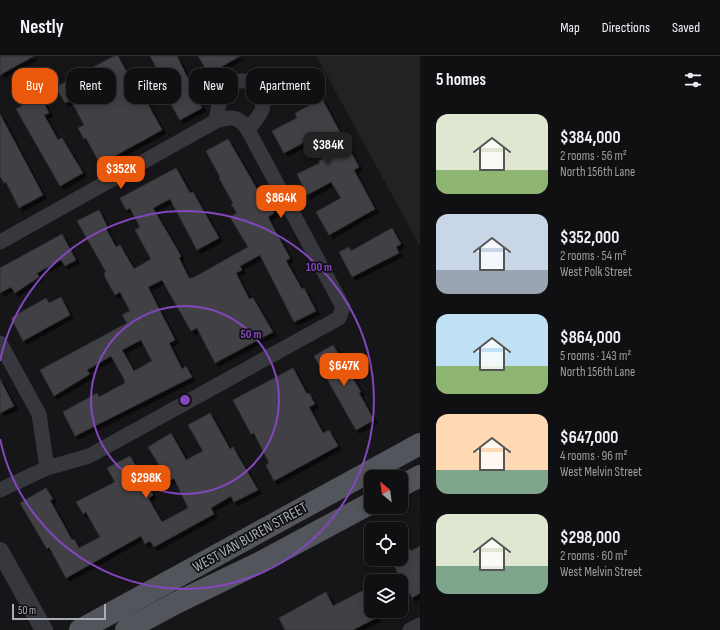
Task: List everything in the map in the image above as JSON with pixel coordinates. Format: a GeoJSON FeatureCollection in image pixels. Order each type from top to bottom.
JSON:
{"type":"FeatureCollection","features":[{"type":"Feature","properties":{"kind":"main road","name":"WEST VAN BUREN STREET"},"geometry":{"type":"LineString","coordinates":[[80,630],[420,444]]}},
{"type":"Feature","properties":{"kind":"main road"},"geometry":{"type":"LineString","coordinates":[[408,482],[420,476]]}},
{"type":"Feature","properties":{"kind":"main road","name":"WEST VAN BUREN STREET"},"geometry":{"type":"LineString","coordinates":[[126,630],[176,603],[261,562],[364,507]]}},
{"type":"Feature","properties":{"kind":"street"},"geometry":{"type":"LineString","coordinates":[[216,121],[221,91],[234,82],[249,82],[259,92],[263,105],[262,112],[248,130]]}},
{"type":"Feature","properties":{"kind":"street"},"geometry":{"type":"LineString","coordinates":[[0,242],[216,121],[227,117],[235,117],[243,122],[248,130],[343,307],[339,318],[118,441],[89,456],[47,468],[0,490]]}},
{"type":"Feature","properties":{"kind":"street"},"geometry":{"type":"LineString","coordinates":[[0,343],[39,414],[47,468]]}},
{"type":"Feature","properties":{"kind":"street"},"geometry":{"type":"LineString","coordinates":[[0,551],[44,630]]}},
{"type":"Feature","properties":{"kind":"street"},"geometry":{"type":"LineString","coordinates":[[410,630],[420,625]]}},
{"type":"Feature","properties":{"kind":"shaded area"},"geometry":{"type":"Polygon","coordinates":[[[316,56],[420,56],[420,246],[325,72],[325,68],[323,68],[316,56]]]}},
{"type":"Feature","properties":{"kind":"building"},"geometry":{"type":"Polygon","coordinates":[[[0,56],[34,56],[12,68],[0,75],[0,56]]]}},
{"type":"Feature","properties":{"kind":"building"},"geometry":{"type":"Polygon","coordinates":[[[114,56],[118,56],[125,68],[124,104],[148,104],[162,130],[100,164],[86,138],[84,139],[78,128],[84,125],[73,104],[116,104],[116,68],[92,68],[114,56]]]}},
{"type":"Feature","properties":{"kind":"building"},"geometry":{"type":"Polygon","coordinates":[[[150,56],[177,56],[189,81],[189,104],[200,104],[202,108],[180,120],[171,104],[181,104],[181,68],[156,68],[150,56]]]}},
{"type":"Feature","properties":{"kind":"building"},"geometry":{"type":"Polygon","coordinates":[[[198,56],[240,56],[219,68],[205,68],[198,56]]]}},
{"type":"Feature","properties":{"kind":"building"},"geometry":{"type":"Polygon","coordinates":[[[66,82],[65,103],[58,91],[58,86],[66,82]]]}},
{"type":"Feature","properties":{"kind":"building"},"geometry":{"type":"Polygon","coordinates":[[[26,104],[45,104],[49,113],[44,115],[58,140],[62,138],[83,173],[60,186],[16,109],[26,104]]]}},
{"type":"Feature","properties":{"kind":"building"},"geometry":{"type":"Polygon","coordinates":[[[312,104],[325,104],[359,167],[354,170],[375,209],[329,235],[316,212],[341,198],[331,182],[307,195],[297,174],[320,163],[319,161],[329,155],[319,138],[316,139],[314,137],[284,153],[272,131],[297,118],[295,113],[312,104]]]}},
{"type":"Feature","properties":{"kind":"building"},"geometry":{"type":"Polygon","coordinates":[[[0,114],[43,195],[19,208],[6,182],[4,183],[0,176],[0,114]]]}},
{"type":"Feature","properties":{"kind":"building"},"geometry":{"type":"Polygon","coordinates":[[[228,139],[257,189],[260,188],[274,213],[268,217],[290,258],[286,261],[302,289],[304,288],[316,311],[294,322],[260,255],[240,266],[242,270],[236,273],[249,299],[253,298],[273,332],[215,363],[197,328],[191,331],[162,280],[148,287],[175,340],[169,343],[182,369],[186,366],[192,377],[75,436],[63,412],[97,393],[99,397],[125,383],[123,377],[111,356],[87,370],[90,374],[54,396],[40,370],[127,323],[122,315],[130,311],[120,292],[115,295],[106,279],[104,273],[106,272],[77,221],[99,210],[108,228],[106,229],[116,247],[120,245],[134,269],[151,259],[135,230],[140,227],[130,208],[126,210],[120,198],[176,168],[190,193],[193,192],[219,238],[197,250],[170,199],[153,208],[181,256],[179,258],[189,278],[193,278],[248,247],[230,217],[237,213],[231,204],[233,203],[206,151],[228,139]],[[141,340],[122,350],[134,371],[152,361],[141,340]]]}},
{"type":"Feature","properties":{"kind":"building"},"geometry":{"type":"Polygon","coordinates":[[[392,228],[401,244],[396,247],[399,253],[352,277],[339,252],[349,247],[351,251],[392,228]]]}},
{"type":"Feature","properties":{"kind":"building"},"geometry":{"type":"Polygon","coordinates":[[[62,234],[76,260],[65,266],[61,260],[37,273],[39,277],[15,293],[11,287],[0,293],[0,268],[62,234]]]}},
{"type":"Feature","properties":{"kind":"building"},"geometry":{"type":"Polygon","coordinates":[[[61,297],[70,315],[23,341],[11,318],[46,298],[49,303],[61,297]]]}},
{"type":"Feature","properties":{"kind":"building"},"geometry":{"type":"Polygon","coordinates":[[[333,345],[361,392],[359,393],[374,420],[356,430],[314,356],[333,345]]]}},
{"type":"Feature","properties":{"kind":"building"},"geometry":{"type":"Polygon","coordinates":[[[293,368],[307,394],[309,393],[315,404],[309,407],[323,433],[329,430],[338,446],[274,481],[266,465],[269,463],[254,433],[251,434],[233,400],[293,368]]]}},
{"type":"Feature","properties":{"kind":"building"},"geometry":{"type":"Polygon","coordinates":[[[0,379],[14,406],[0,413],[0,379]]]}},
{"type":"Feature","properties":{"kind":"building"},"geometry":{"type":"Polygon","coordinates":[[[210,413],[230,449],[233,447],[258,490],[234,502],[231,496],[211,508],[214,514],[154,547],[150,541],[145,544],[141,536],[66,578],[49,547],[47,549],[20,503],[46,488],[53,499],[50,500],[72,540],[74,539],[79,548],[100,537],[86,512],[83,514],[76,502],[115,482],[107,468],[130,456],[153,495],[148,498],[162,522],[188,508],[174,478],[169,481],[148,447],[171,433],[186,460],[203,451],[188,425],[210,413]]]}},
{"type":"Feature","properties":{"kind":"building"},"geometry":{"type":"Polygon","coordinates":[[[420,546],[420,593],[412,598],[408,591],[408,574],[398,574],[394,566],[408,566],[408,547],[411,551],[420,546]]]}},
{"type":"Feature","properties":{"kind":"building"},"geometry":{"type":"Polygon","coordinates":[[[364,590],[364,618],[376,618],[353,630],[285,630],[279,618],[326,592],[333,606],[364,590]]]}}]}
